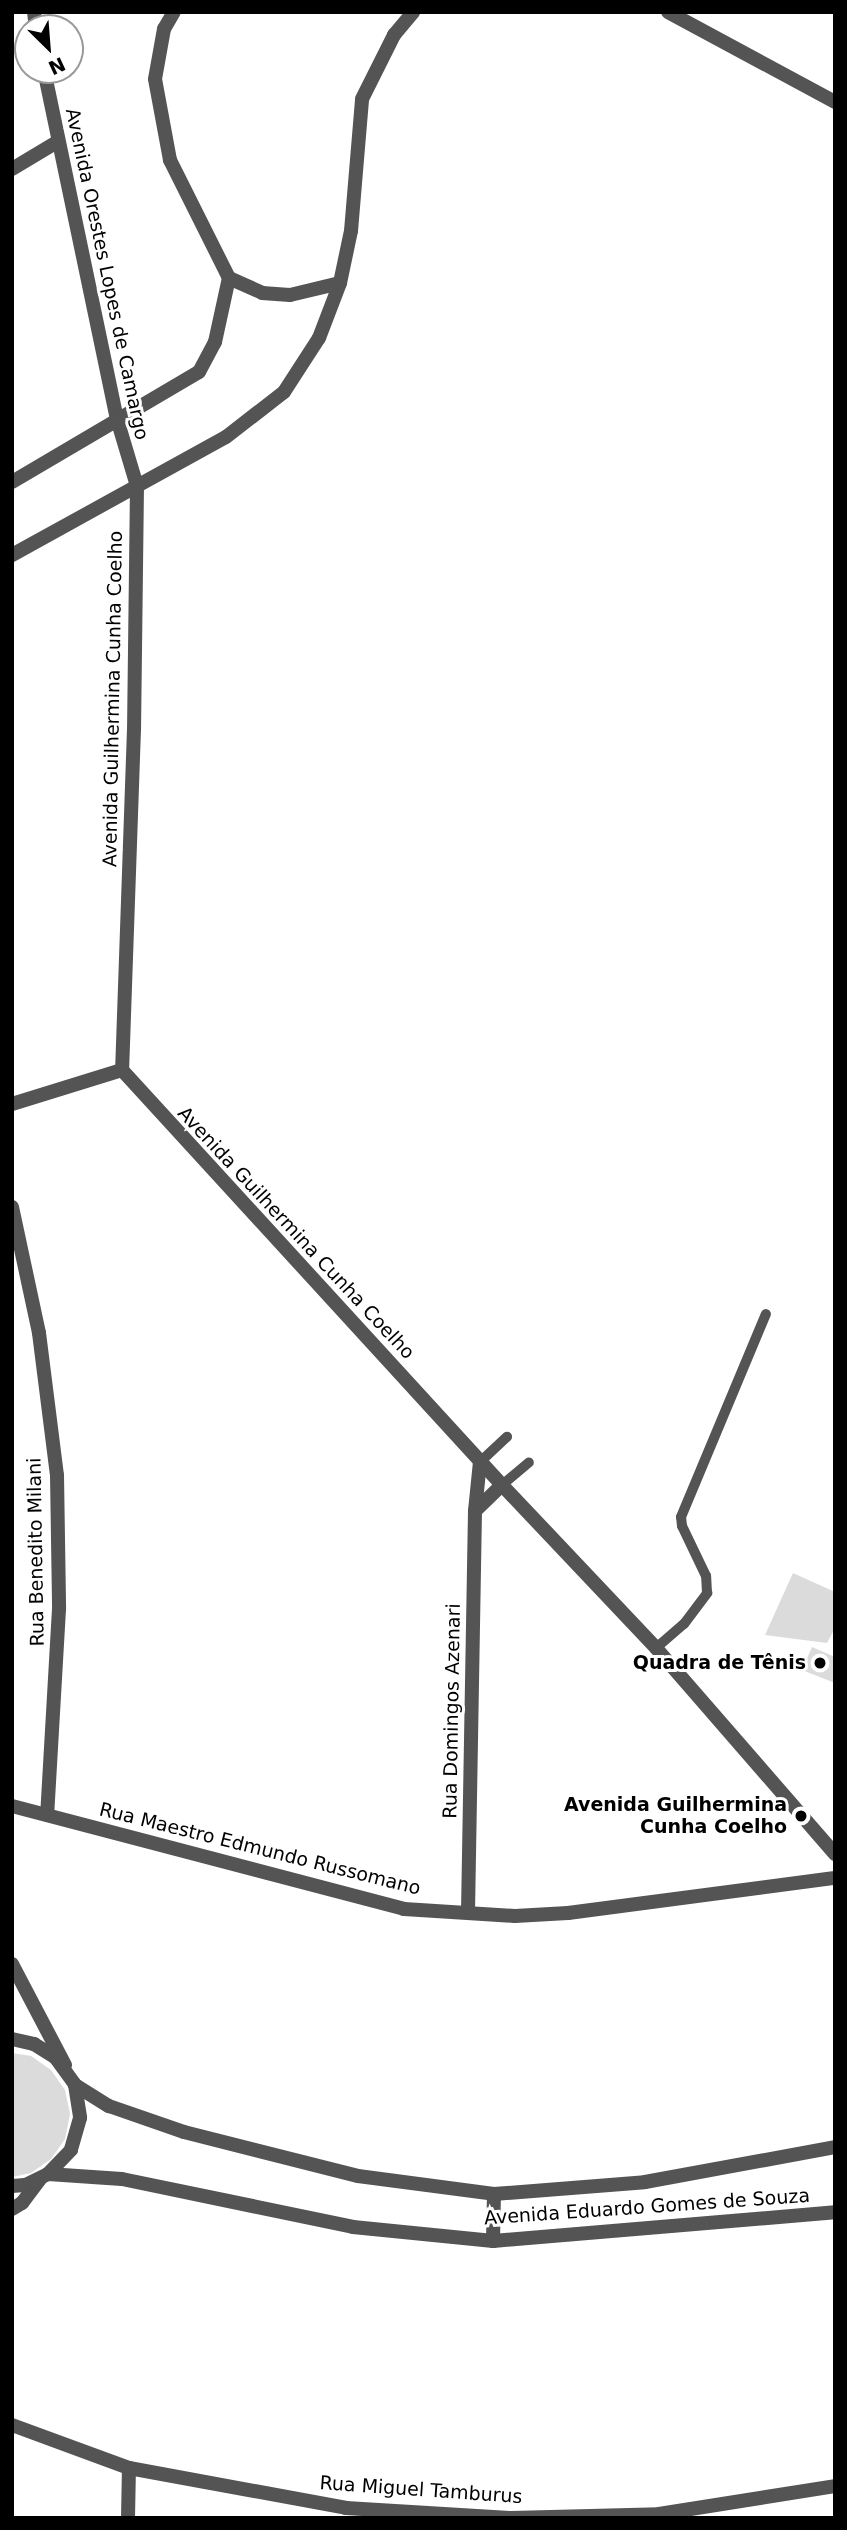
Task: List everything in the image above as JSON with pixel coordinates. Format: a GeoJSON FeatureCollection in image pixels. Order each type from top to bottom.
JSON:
{"type":"FeatureCollection","features":[{"type":"Feature","properties":{"kind":"street"},"geometry":{"type":"LineString","coordinates":[[12,482],[199,372],[215,342],[229,278],[170,160],[155,79],[164,29],[174,12]]}},
{"type":"Feature","properties":{"kind":"street"},"geometry":{"type":"LineString","coordinates":[[12,555],[226,437],[284,392],[318,338],[340,283],[351,231],[362,99],[394,34],[412,12]]}},
{"type":"Feature","properties":{"kind":"street"},"geometry":{"type":"LineString","coordinates":[[668,12],[835,102]]}},
{"type":"Feature","properties":{"kind":"street","name":"Avenida Orestes Lopes de Camargo"},"geometry":{"type":"LineString","coordinates":[[47,84],[117,419],[137,486]]}},
{"type":"Feature","properties":{"kind":"street"},"geometry":{"type":"LineString","coordinates":[[12,169],[57,142]]}},
{"type":"Feature","properties":{"kind":"street"},"geometry":{"type":"LineString","coordinates":[[229,278],[262,293],[290,295],[340,283]]}},
{"type":"Feature","properties":{"kind":"street","name":"Avenida Guilhermina Cunha Coelho"},"geometry":{"type":"LineString","coordinates":[[137,486],[134,743],[122,1070],[480,1462],[656,1648],[835,1854]]}},
{"type":"Feature","properties":{"kind":"street"},"geometry":{"type":"LineString","coordinates":[[12,1104],[122,1070]]}},
{"type":"Feature","properties":{"kind":"street","name":"Rua Benedito Milani"},"geometry":{"type":"LineString","coordinates":[[12,1207],[39,1333],[57,1475],[60,1609],[47,1815]]}},
{"type":"Feature","properties":{"kind":"street","name":"Rua Domingos Azenari"},"geometry":{"type":"LineString","coordinates":[[468,1912],[475,1511],[480,1462]]}},
{"type":"Feature","properties":{"kind":"street"},"geometry":{"type":"LineString","coordinates":[[475,1511],[502,1485]]}},
{"type":"Feature","properties":{"kind":"street","name":"Rua Maestro Edmundo Russomano"},"geometry":{"type":"LineString","coordinates":[[12,1806],[404,1909],[515,1916],[568,1913],[835,1878]]}},
{"type":"Feature","properties":{"kind":"street"},"geometry":{"type":"LineString","coordinates":[[12,1964],[73,2080],[80,2118],[71,2150],[22,2203],[12,2209]]}},
{"type":"Feature","properties":{"kind":"street","name":"Avenida Eduardo Gomes de Souza"},"geometry":{"type":"LineString","coordinates":[[12,2039],[34,2044],[55,2057],[73,2080],[109,2106],[184,2132],[358,2176],[494,2194],[645,2182],[835,2147]]}},
{"type":"Feature","properties":{"kind":"street"},"geometry":{"type":"LineString","coordinates":[[12,2186],[45,2176]]}},
{"type":"Feature","properties":{"kind":"street","name":"Avenida Eduardo Gomes de Souza"},"geometry":{"type":"LineString","coordinates":[[45,2176],[122,2179],[354,2227],[493,2241],[835,2212]]}},
{"type":"Feature","properties":{"kind":"street"},"geometry":{"type":"LineString","coordinates":[[493,2241],[494,2194]]}},
{"type":"Feature","properties":{"kind":"street","name":"Rua Miguel Tamburus"},"geometry":{"type":"LineString","coordinates":[[12,2425],[130,2468],[346,2508],[511,2518],[659,2514],[835,2486]]}},
{"type":"Feature","properties":{"kind":"street"},"geometry":{"type":"LineString","coordinates":[[128,2518],[130,2468]]}},
{"type":"Feature","properties":{"kind":"lane"},"geometry":{"type":"LineString","coordinates":[[656,1648],[684,1624],[707,1593],[706,1576],[682,1526],[681,1517],[766,1314]]}},
{"type":"Feature","properties":{"kind":"lane"},"geometry":{"type":"LineString","coordinates":[[480,1462],[507,1437]]}},
{"type":"Feature","properties":{"kind":"lane"},"geometry":{"type":"LineString","coordinates":[[502,1485],[529,1462]]}},
{"type":"Feature","properties":{"kind":"shaded area"},"geometry":{"type":"Polygon","coordinates":[[[793,1573],[835,1592],[835,1628],[827,1643],[765,1635],[793,1573]]]}},
{"type":"Feature","properties":{"kind":"shaded area","name":"Quadra de Tênis"},"geometry":{"type":"Polygon","coordinates":[[[812,1647],[835,1657],[835,1683],[802,1670],[812,1647]]]}},
{"type":"Feature","properties":{"kind":"shaded area"},"geometry":{"type":"Polygon","coordinates":[[[12,2053],[31,2056],[51,2070],[65,2090],[70,2114],[65,2139],[51,2159],[31,2173],[12,2177],[12,2053]]]}},
{"type":"Feature","properties":{"kind":"place","name":"Quadra de Tênis"},"geometry":{"type":"Point","coordinates":[820,1663]}},
{"type":"Feature","properties":{"kind":"place","name":"Avenida Guilhermina Cunha Coelho"},"geometry":{"type":"Point","coordinates":[801,1816]}}]}
